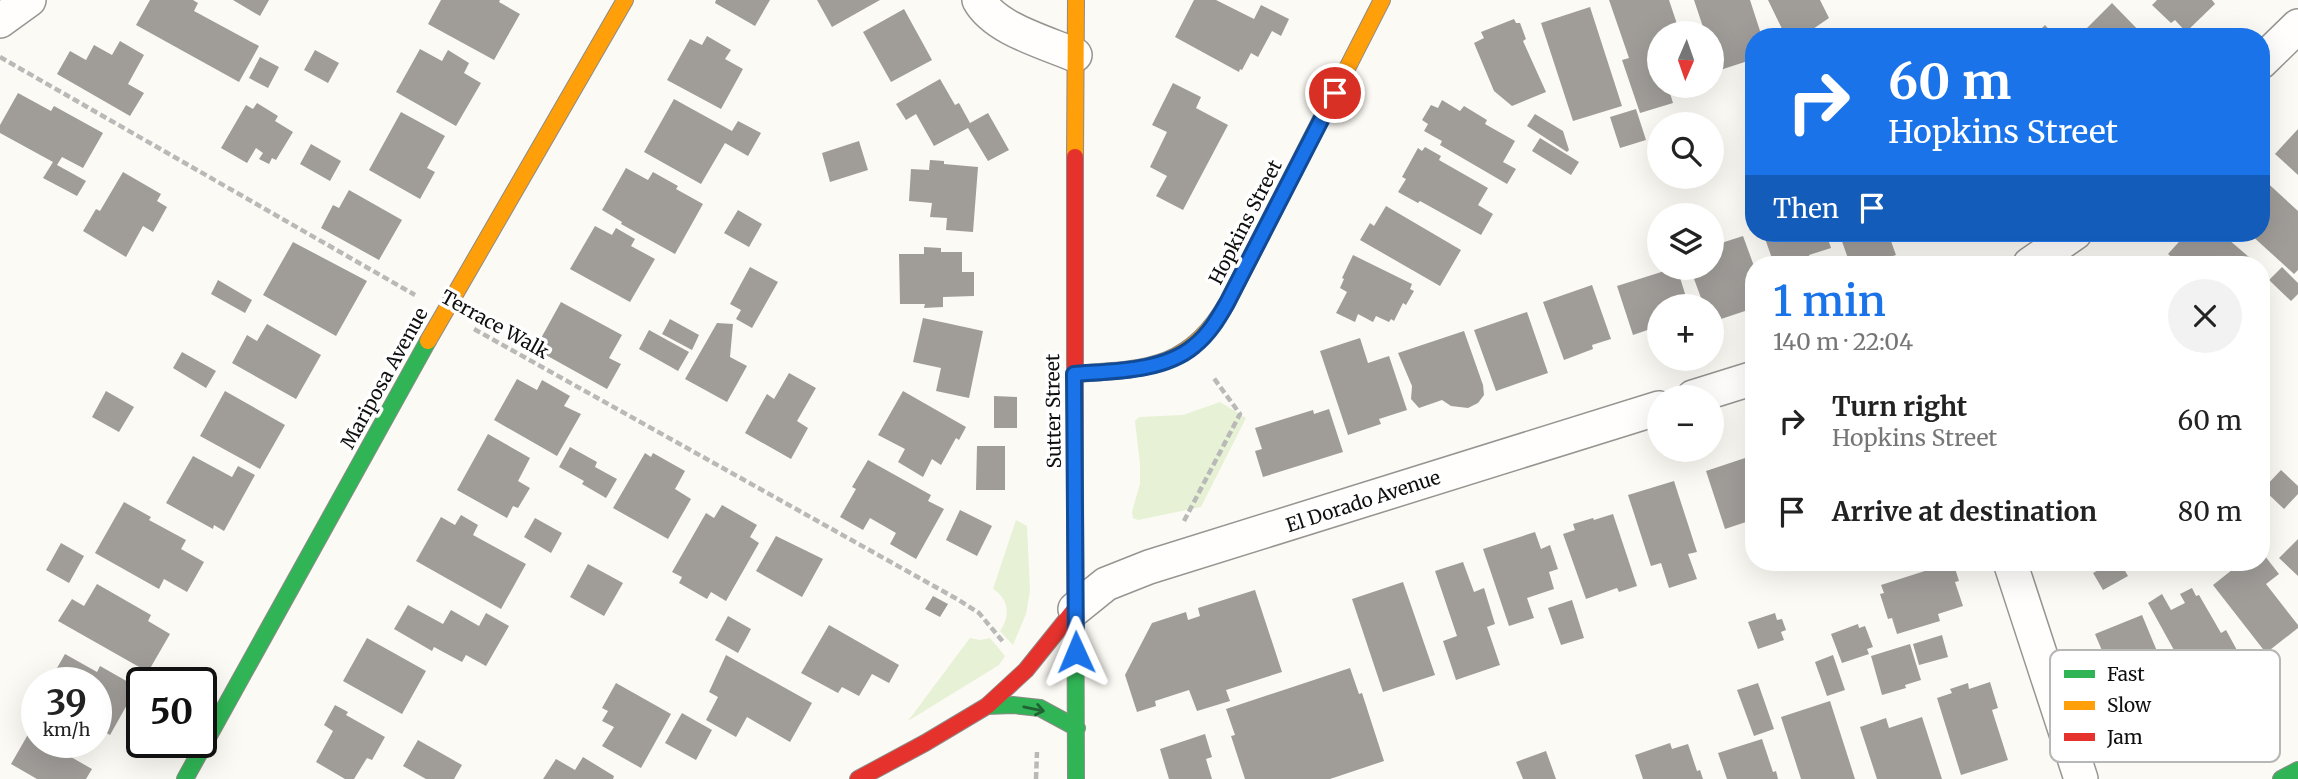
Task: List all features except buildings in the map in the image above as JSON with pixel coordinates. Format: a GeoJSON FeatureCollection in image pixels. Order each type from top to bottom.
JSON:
{"type":"FeatureCollection","features":[{"type":"Feature","properties":{"kind":"street"},"geometry":{"type":"LineString","coordinates":[[0,21],[29,0]]}},
{"type":"Feature","properties":{"kind":"street","name":"Mariposa Avenue"},"geometry":{"type":"LineString","coordinates":[[186,779],[444,312],[625,0]]}},
{"type":"Feature","properties":{"kind":"street"},"geometry":{"type":"LineString","coordinates":[[979,0],[985,11],[1012,29],[1075,55]]}},
{"type":"Feature","properties":{"kind":"street","name":"Sutter Street"},"geometry":{"type":"LineString","coordinates":[[1076,0],[1076,779]]}},
{"type":"Feature","properties":{"kind":"street","name":"Hopkins Street"},"geometry":{"type":"LineString","coordinates":[[1074,374],[1161,363],[1193,348],[1213,328],[1382,0]]}},
{"type":"Feature","properties":{"kind":"street"},"geometry":{"type":"LineString","coordinates":[[2270,53],[2298,26]]}},
{"type":"Feature","properties":{"kind":"street"},"geometry":{"type":"LineString","coordinates":[[2042,256],[2062,242]]}},
{"type":"Feature","properties":{"kind":"street"},"geometry":{"type":"LineString","coordinates":[[1724,387],[1745,381]]}},
{"type":"Feature","properties":{"kind":"street","name":"El Dorado Avenue"},"geometry":{"type":"LineString","coordinates":[[1075,610],[1107,584],[1163,562],[1647,412]]}},
{"type":"Feature","properties":{"kind":"street"},"geometry":{"type":"LineString","coordinates":[[2013,571],[2050,684]]}},
{"type":"Feature","properties":{"kind":"street"},"geometry":{"type":"LineString","coordinates":[[858,779],[987,706],[1027,670],[1075,610]]}},
{"type":"Feature","properties":{"kind":"street"},"geometry":{"type":"LineString","coordinates":[[987,706],[1040,708],[1077,728]]}},
{"type":"Feature","properties":{"kind":"street"},"geometry":{"type":"LineString","coordinates":[[2075,762],[2081,779]]}},
{"type":"Feature","properties":{"kind":"street"},"geometry":{"type":"LineString","coordinates":[[2281,779],[2298,771]]}},
{"type":"Feature","properties":{"kind":"path","name":"Terrace Walk"},"geometry":{"type":"LineString","coordinates":[[0,57],[444,312],[979,613]]}},
{"type":"Feature","properties":{"kind":"path"},"geometry":{"type":"LineString","coordinates":[[1163,562],[1240,414],[1193,348]]}},
{"type":"Feature","properties":{"kind":"path"},"geometry":{"type":"LineString","coordinates":[[1036,779],[1037,748]]}},
{"type":"Feature","properties":{"kind":"green space"},"geometry":{"type":"Polygon","coordinates":[[[1220,402],[1246,418],[1201,507],[1138,520],[1133,518],[1132,512],[1140,484],[1135,421],[1139,417],[1183,415],[1220,402]]]}},
{"type":"Feature","properties":{"kind":"green space"},"geometry":{"type":"Polygon","coordinates":[[[1016,520],[1027,526],[1030,591],[1026,614],[1013,645],[1000,631],[1006,620],[1007,608],[993,589],[1016,520]]]}},
{"type":"Feature","properties":{"kind":"green space"},"geometry":{"type":"Polygon","coordinates":[[[970,638],[990,638],[1005,656],[999,665],[908,721],[970,638]]]}},
{"type":"Feature","properties":{"kind":"traffic: fast"},"geometry":{"type":"LineString","coordinates":[[185,779],[428,341]]}},
{"type":"Feature","properties":{"kind":"traffic: fast"},"geometry":{"type":"LineString","coordinates":[[1075,481],[1076,779]]}},
{"type":"Feature","properties":{"kind":"traffic: fast"},"geometry":{"type":"LineString","coordinates":[[987,706],[1040,708],[1077,728]]}},
{"type":"Feature","properties":{"kind":"traffic: fast"},"geometry":{"type":"LineString","coordinates":[[2281,779],[2298,770]]}},
{"type":"Feature","properties":{"kind":"traffic: slow"},"geometry":{"type":"LineString","coordinates":[[428,341],[625,0]]}},
{"type":"Feature","properties":{"kind":"traffic: slow"},"geometry":{"type":"LineString","coordinates":[[1075,157],[1076,0]]}},
{"type":"Feature","properties":{"kind":"traffic: slow"},"geometry":{"type":"LineString","coordinates":[[1074,374],[1122,370],[1162,362],[1197,342],[1212,325],[1227,303],[1382,0]]}},
{"type":"Feature","properties":{"kind":"traffic: jam"},"geometry":{"type":"LineString","coordinates":[[1075,157],[1075,481]]}},
{"type":"Feature","properties":{"kind":"traffic: jam"},"geometry":{"type":"LineString","coordinates":[[858,779],[987,706],[1026,670],[1075,609]]}},
{"type":"Feature","properties":{"kind":"route"},"geometry":{"type":"LineString","coordinates":[[1076,652],[1074,374],[1161,363],[1193,348],[1213,328],[1335,93]]}}]}
